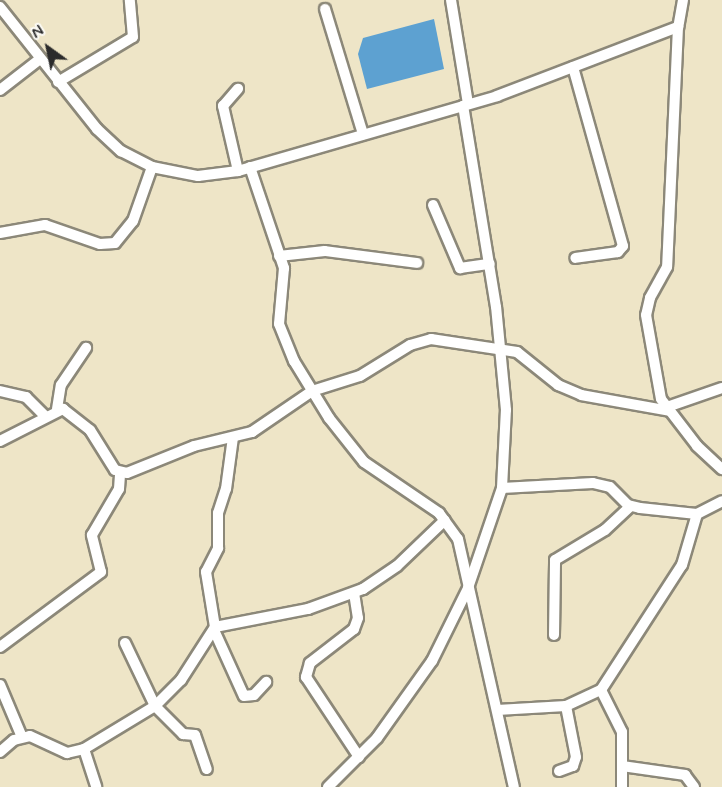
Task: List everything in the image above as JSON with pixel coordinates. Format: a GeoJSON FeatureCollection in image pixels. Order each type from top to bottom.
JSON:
{"type":"FeatureCollection","features":[{"type":"Feature","properties":{"kind":"street"},"geometry":{"type":"LineString","coordinates":[[58,82],[130,41],[135,33],[130,0]]}},
{"type":"Feature","properties":{"kind":"street"},"geometry":{"type":"LineString","coordinates":[[328,787],[359,757],[417,684],[468,588],[502,488],[507,446],[500,349],[490,264],[451,0]]}},
{"type":"Feature","properties":{"kind":"street"},"geometry":{"type":"LineString","coordinates":[[683,0],[678,27],[667,267],[650,298],[646,315],[656,383],[669,409],[698,446],[722,469]]}},
{"type":"Feature","properties":{"kind":"street"},"geometry":{"type":"LineString","coordinates":[[0,7],[58,82],[121,151],[152,167],[198,176],[238,171],[466,105],[678,27]]}},
{"type":"Feature","properties":{"kind":"street"},"geometry":{"type":"LineString","coordinates":[[325,9],[363,134]]}},
{"type":"Feature","properties":{"kind":"street"},"geometry":{"type":"LineString","coordinates":[[0,90],[40,59]]}},
{"type":"Feature","properties":{"kind":"street"},"geometry":{"type":"LineString","coordinates":[[573,67],[623,246],[618,252],[575,258]]}},
{"type":"Feature","properties":{"kind":"street"},"geometry":{"type":"LineString","coordinates":[[238,89],[222,106],[238,171]]}},
{"type":"Feature","properties":{"kind":"street"},"geometry":{"type":"LineString","coordinates":[[0,233],[45,225],[100,244],[115,243],[133,221],[152,167]]}},
{"type":"Feature","properties":{"kind":"street"},"geometry":{"type":"LineString","coordinates":[[250,167],[279,256],[285,285],[279,324],[312,391],[364,462],[445,520],[458,539],[514,787]]}},
{"type":"Feature","properties":{"kind":"street"},"geometry":{"type":"LineString","coordinates":[[433,205],[460,268],[490,264]]}},
{"type":"Feature","properties":{"kind":"street"},"geometry":{"type":"LineString","coordinates":[[279,256],[325,251],[417,262]]}},
{"type":"Feature","properties":{"kind":"street"},"geometry":{"type":"LineString","coordinates":[[120,473],[212,440],[233,437],[262,427],[312,391],[372,370],[416,342],[442,340],[524,355],[558,385],[581,395],[669,409],[722,388]]}},
{"type":"Feature","properties":{"kind":"street"},"geometry":{"type":"LineString","coordinates":[[57,409],[61,385],[86,348]]}},
{"type":"Feature","properties":{"kind":"street"},"geometry":{"type":"LineString","coordinates":[[0,391],[26,397],[45,416]]}},
{"type":"Feature","properties":{"kind":"street"},"geometry":{"type":"LineString","coordinates":[[0,441],[57,409],[67,411],[84,424],[109,464],[120,473]]}},
{"type":"Feature","properties":{"kind":"street"},"geometry":{"type":"LineString","coordinates":[[233,437],[226,489],[218,513],[218,549],[206,572],[214,629],[244,696],[258,692],[266,681]]}},
{"type":"Feature","properties":{"kind":"street"},"geometry":{"type":"LineString","coordinates":[[0,647],[101,572],[92,535],[119,489],[120,473]]}},
{"type":"Feature","properties":{"kind":"street"},"geometry":{"type":"LineString","coordinates":[[502,488],[593,483],[610,487],[632,506],[698,514],[722,501]]}},
{"type":"Feature","properties":{"kind":"street"},"geometry":{"type":"LineString","coordinates":[[554,635],[555,560],[605,530],[632,506]]}},
{"type":"Feature","properties":{"kind":"street"},"geometry":{"type":"LineString","coordinates":[[497,710],[566,706],[601,690],[682,565],[698,514]]}},
{"type":"Feature","properties":{"kind":"street"},"geometry":{"type":"LineString","coordinates":[[0,752],[22,737],[40,738],[67,753],[84,749],[155,706],[182,680],[214,629],[299,611],[354,593],[398,566],[445,520]]}},
{"type":"Feature","properties":{"kind":"street"},"geometry":{"type":"LineString","coordinates":[[354,593],[358,618],[354,629],[310,663],[306,677],[359,757]]}},
{"type":"Feature","properties":{"kind":"street"},"geometry":{"type":"LineString","coordinates":[[125,643],[155,706],[183,734],[195,735],[207,769]]}},
{"type":"Feature","properties":{"kind":"street"},"geometry":{"type":"LineString","coordinates":[[0,685],[22,737]]}},
{"type":"Feature","properties":{"kind":"street"},"geometry":{"type":"LineString","coordinates":[[601,690],[622,732],[622,787]]}},
{"type":"Feature","properties":{"kind":"street"},"geometry":{"type":"LineString","coordinates":[[559,771],[573,765],[576,757],[566,706]]}},
{"type":"Feature","properties":{"kind":"street"},"geometry":{"type":"LineString","coordinates":[[84,749],[96,787]]}},
{"type":"Feature","properties":{"kind":"street"},"geometry":{"type":"LineString","coordinates":[[622,766],[685,775],[694,787]]}},
{"type":"Feature","properties":{"kind":"water"},"geometry":{"type":"Polygon","coordinates":[[[434,19],[444,69],[367,89],[358,54],[363,38],[434,19]]]}}]}
